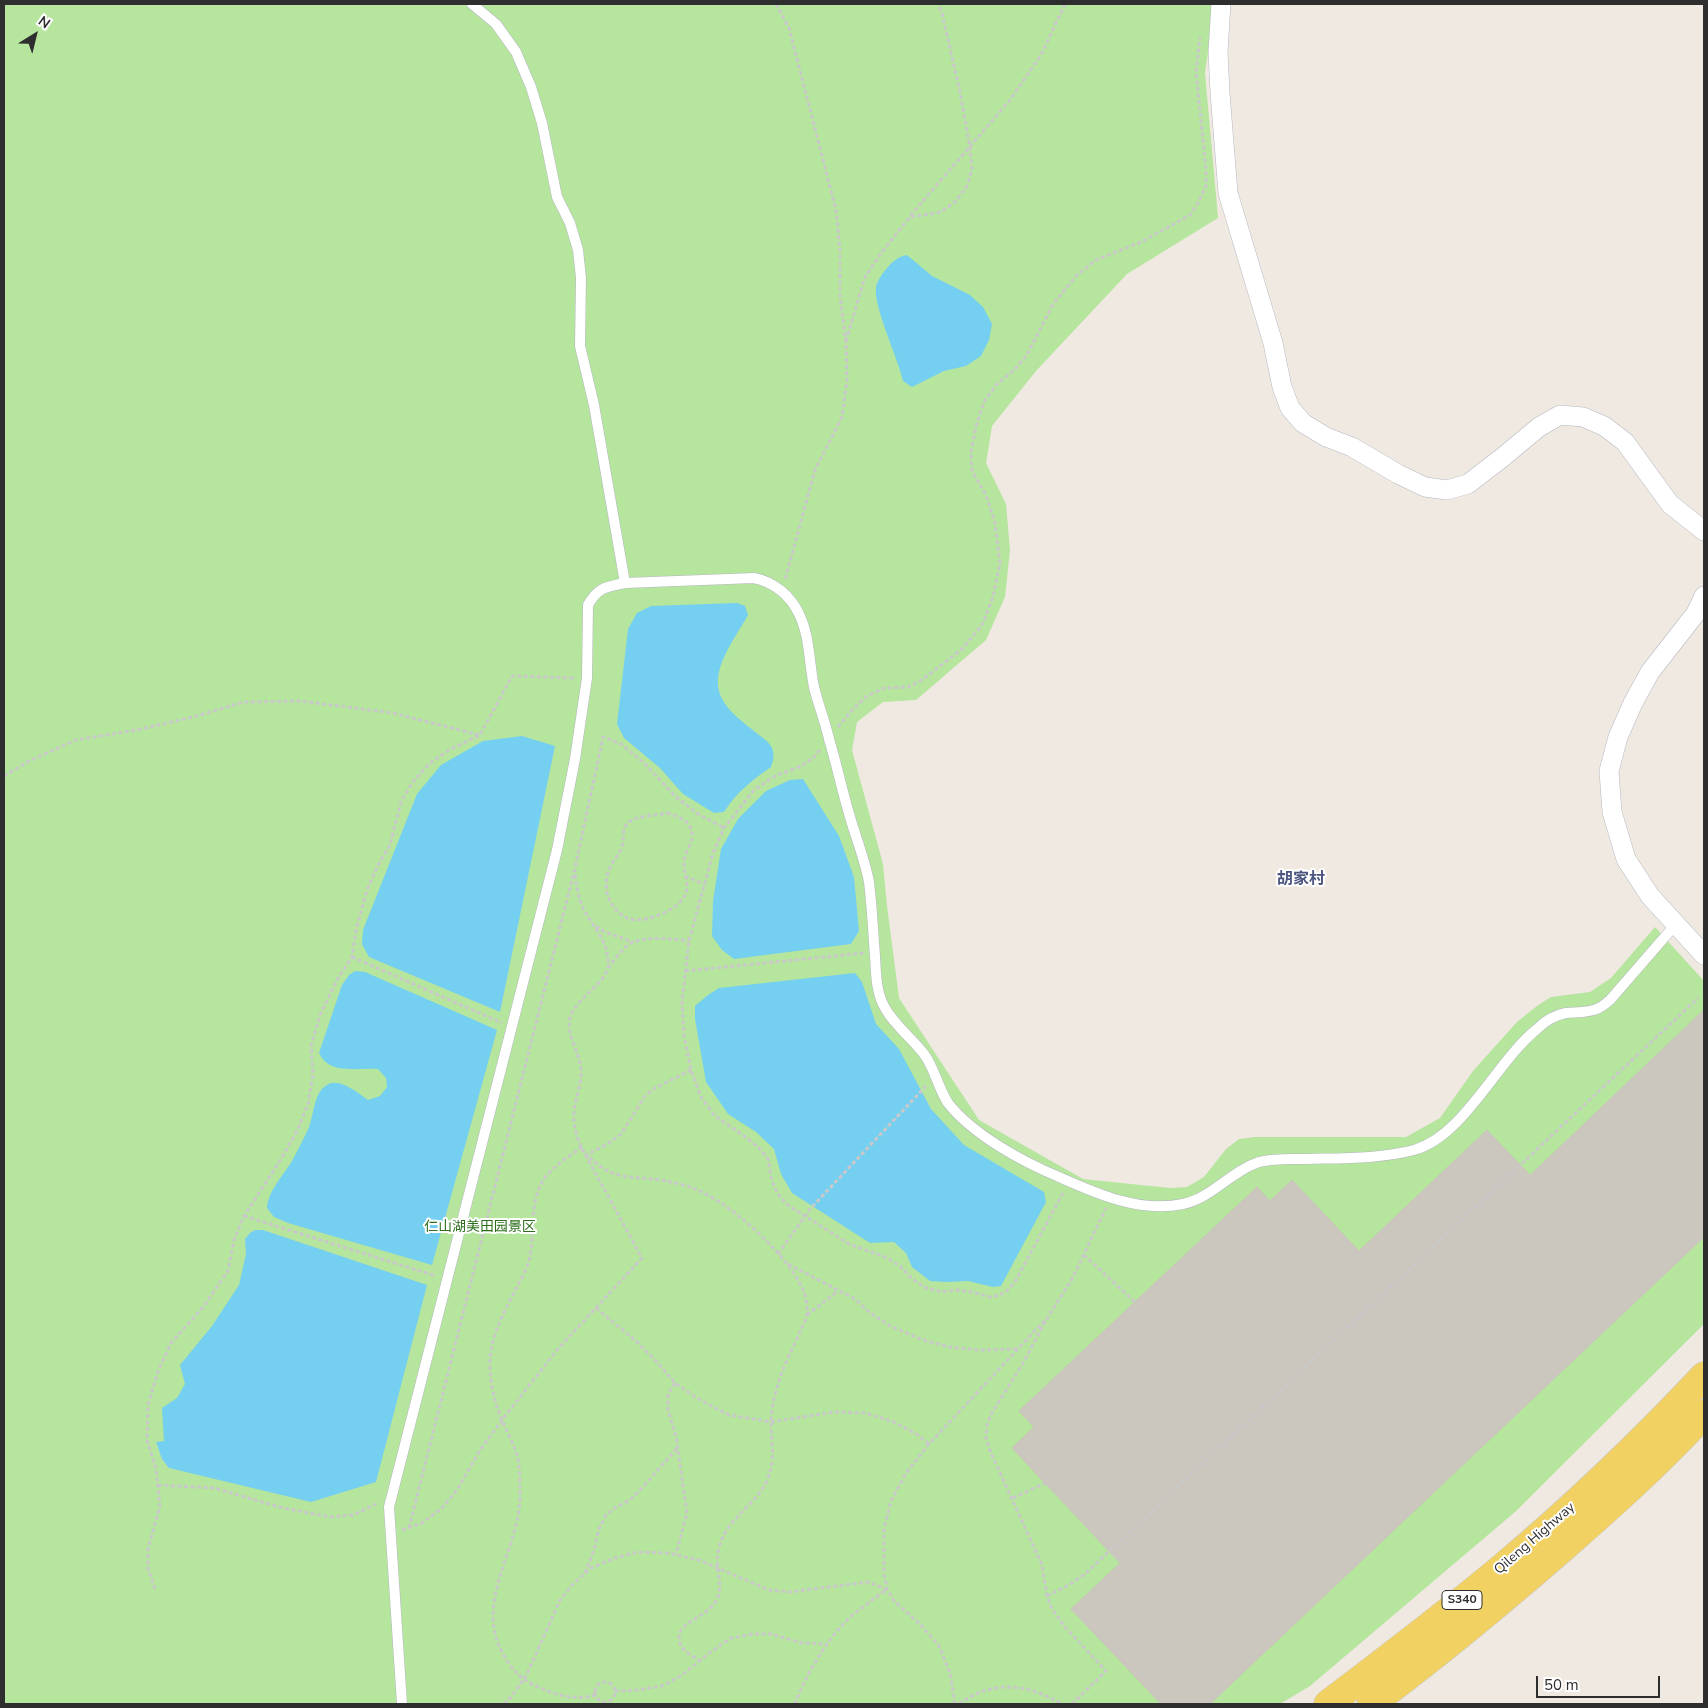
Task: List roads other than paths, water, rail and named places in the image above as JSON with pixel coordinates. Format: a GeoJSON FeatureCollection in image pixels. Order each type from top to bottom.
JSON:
{"type":"FeatureCollection","features":[{"type":"Feature","properties":{"kind":"main road","name":"Qileng Highway"},"geometry":{"type":"LineString","coordinates":[[1328,1704],[1504,1566],[1591,1490],[1704,1376]]}},
{"type":"Feature","properties":{"kind":"main road","name":"Qileng Highway"},"geometry":{"type":"LineString","coordinates":[[1371,1704],[1524,1582],[1608,1508],[1704,1414]]}},
{"type":"Feature","properties":{"kind":"street"},"geometry":{"type":"LineString","coordinates":[[1221,4],[1218,52],[1224,159],[1228,193],[1273,343],[1282,387],[1290,408],[1303,423],[1326,437],[1352,447],[1416,483],[1425,487],[1447,490],[1468,484],[1539,427],[1560,415],[1583,417],[1604,426],[1625,442],[1670,504],[1704,531]]}},
{"type":"Feature","properties":{"kind":"street"},"geometry":{"type":"LineString","coordinates":[[1704,596],[1696,613],[1650,672],[1633,703],[1618,737],[1609,771],[1612,812],[1626,859],[1650,896],[1704,955]]}},
{"type":"Feature","properties":{"kind":"lane"},"geometry":{"type":"LineString","coordinates":[[472,4],[496,24],[516,52],[531,87],[542,123],[557,197],[570,223],[578,250],[581,278],[580,346],[584,370],[594,405],[625,583]]}},
{"type":"Feature","properties":{"kind":"lane"},"geometry":{"type":"LineString","coordinates":[[402,1704],[389,1507],[557,850],[575,759],[587,678],[588,605],[594,594],[605,587],[625,583],[754,578],[764,580],[789,598],[799,614],[805,632],[814,687],[868,877],[877,986],[884,1006],[896,1025],[925,1056],[948,1102],[963,1118],[1010,1152],[1049,1173],[1095,1193],[1131,1203],[1158,1206],[1184,1204],[1206,1195],[1242,1170],[1259,1162],[1279,1159],[1396,1154],[1418,1149],[1448,1132],[1503,1064],[1533,1031],[1548,1019],[1563,1013],[1598,1009],[1610,1000],[1676,924]]}},
{"type":"Feature","properties":{"kind":"water"},"geometry":{"type":"Polygon","coordinates":[[[907,255],[932,276],[970,295],[983,307],[992,324],[989,340],[981,356],[966,366],[944,371],[912,387],[903,381],[876,296],[876,287],[885,271],[896,259],[907,255]]]}},
{"type":"Feature","properties":{"kind":"water"},"geometry":{"type":"Polygon","coordinates":[[[737,603],[745,606],[748,615],[722,661],[718,687],[725,704],[731,711],[770,744],[773,758],[771,767],[745,787],[724,812],[714,813],[683,794],[660,768],[624,738],[617,724],[628,629],[637,613],[651,606],[737,603]]]}},
{"type":"Feature","properties":{"kind":"water"},"geometry":{"type":"Polygon","coordinates":[[[522,736],[555,746],[500,1012],[369,957],[362,944],[363,930],[417,794],[441,765],[483,741],[522,736]]]}},
{"type":"Feature","properties":{"kind":"water"},"geometry":{"type":"Polygon","coordinates":[[[803,779],[839,836],[854,877],[859,931],[851,944],[734,959],[722,950],[712,936],[713,901],[721,849],[738,819],[766,791],[790,780],[803,779]]]}},
{"type":"Feature","properties":{"kind":"water"},"geometry":{"type":"Polygon","coordinates":[[[355,971],[365,972],[497,1030],[432,1265],[288,1223],[274,1217],[267,1208],[273,1190],[292,1161],[307,1131],[317,1098],[323,1088],[332,1083],[343,1084],[368,1100],[380,1096],[387,1087],[386,1078],[378,1069],[337,1068],[324,1060],[319,1053],[342,985],[349,975],[355,971]]]}},
{"type":"Feature","properties":{"kind":"water"},"geometry":{"type":"Polygon","coordinates":[[[855,973],[862,982],[876,1024],[899,1049],[931,1109],[964,1145],[1044,1192],[1046,1202],[1001,1286],[993,1287],[968,1281],[930,1281],[912,1267],[906,1253],[894,1242],[870,1243],[792,1193],[781,1174],[774,1149],[756,1132],[728,1114],[706,1082],[695,1019],[695,1006],[708,995],[719,988],[855,973]]]}},
{"type":"Feature","properties":{"kind":"water"},"geometry":{"type":"Polygon","coordinates":[[[255,1230],[263,1230],[427,1285],[376,1482],[311,1502],[169,1468],[162,1459],[156,1442],[164,1441],[162,1408],[177,1398],[185,1384],[180,1365],[212,1326],[239,1285],[246,1254],[245,1239],[255,1230]]]}},
{"type":"Feature","properties":{"kind":"district","name":"胡家村"},"geometry":{"type":"Point","coordinates":[1301,880]}},
{"type":"Feature","properties":{"kind":"park label","name":"仁山湖美田园景区"},"geometry":{"type":"Point","coordinates":[480,1228]}}]}
